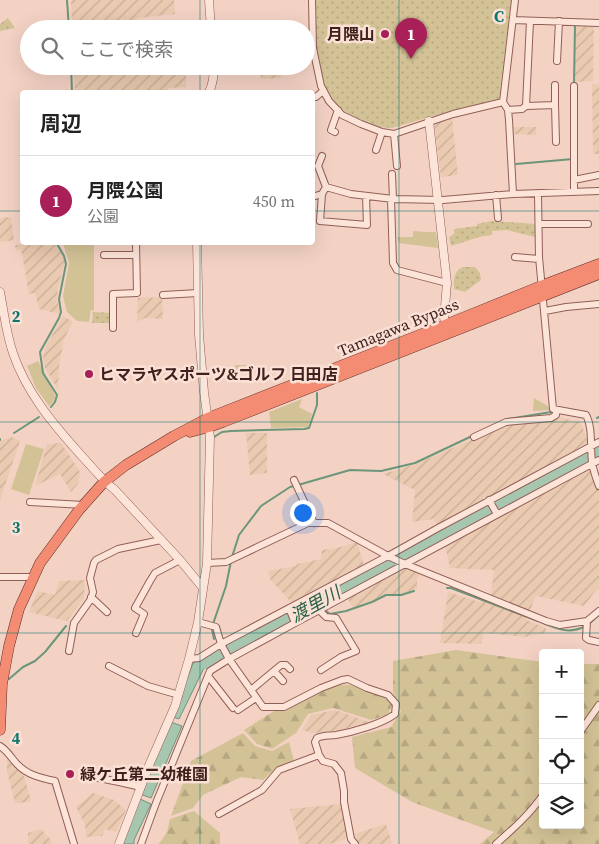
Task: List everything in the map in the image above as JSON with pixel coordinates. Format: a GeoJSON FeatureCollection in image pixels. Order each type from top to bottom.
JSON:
{"type":"FeatureCollection","features":[{"type":"Feature","properties":{"kind":"highway","name":"Tamagawa Bypass"},"geometry":{"type":"LineString","coordinates":[[447,330],[541,286],[599,264]]}},
{"type":"Feature","properties":{"kind":"highway","name":"Tamagawa Bypass"},"geometry":{"type":"LineString","coordinates":[[0,730],[2,684],[9,646],[19,609],[40,564],[84,505],[104,482],[126,465],[174,436],[447,330],[599,274]]}},
{"type":"Feature","properties":{"kind":"street"},"geometry":{"type":"LineString","coordinates":[[209,0],[210,20]]}},
{"type":"Feature","properties":{"kind":"street"},"geometry":{"type":"LineString","coordinates":[[312,0],[312,20]]}},
{"type":"Feature","properties":{"kind":"street"},"geometry":{"type":"LineString","coordinates":[[512,194],[508,110],[504,102],[515,0]]}},
{"type":"Feature","properties":{"kind":"street"},"geometry":{"type":"LineString","coordinates":[[513,20],[599,23]]}},
{"type":"Feature","properties":{"kind":"street"},"geometry":{"type":"LineString","coordinates":[[526,106],[530,21]]}},
{"type":"Feature","properties":{"kind":"street"},"geometry":{"type":"LineString","coordinates":[[557,60],[559,21]]}},
{"type":"Feature","properties":{"kind":"street"},"geometry":{"type":"LineString","coordinates":[[315,59],[320,86],[329,101],[342,115],[382,132],[394,134],[453,114],[504,102]]}},
{"type":"Feature","properties":{"kind":"street"},"geometry":{"type":"LineString","coordinates":[[210,90],[214,75]]}},
{"type":"Feature","properties":{"kind":"street"},"geometry":{"type":"LineString","coordinates":[[555,85],[556,142]]}},
{"type":"Feature","properties":{"kind":"street"},"geometry":{"type":"LineString","coordinates":[[574,86],[574,192]]}},
{"type":"Feature","properties":{"kind":"street"},"geometry":{"type":"LineString","coordinates":[[315,97],[323,91]]}},
{"type":"Feature","properties":{"kind":"street"},"geometry":{"type":"LineString","coordinates":[[508,110],[522,109],[526,106],[555,105]]}},
{"type":"Feature","properties":{"kind":"street"},"geometry":{"type":"LineString","coordinates":[[335,132],[331,130],[338,110]]}},
{"type":"Feature","properties":{"kind":"street"},"geometry":{"type":"LineString","coordinates":[[429,121],[447,283],[444,318],[447,330]]}},
{"type":"Feature","properties":{"kind":"street"},"geometry":{"type":"LineString","coordinates":[[376,150],[382,132]]}},
{"type":"Feature","properties":{"kind":"street"},"geometry":{"type":"LineString","coordinates":[[394,134],[397,166]]}},
{"type":"Feature","properties":{"kind":"street"},"geometry":{"type":"LineString","coordinates":[[322,156],[318,166],[326,187]]}},
{"type":"Feature","properties":{"kind":"street"},"geometry":{"type":"LineString","coordinates":[[392,174],[393,263],[397,270],[447,283]]}},
{"type":"Feature","properties":{"kind":"street"},"geometry":{"type":"LineString","coordinates":[[574,180],[599,175]]}},
{"type":"Feature","properties":{"kind":"street"},"geometry":{"type":"LineString","coordinates":[[326,187],[322,194],[320,221],[367,225],[366,196]]}},
{"type":"Feature","properties":{"kind":"street"},"geometry":{"type":"LineString","coordinates":[[326,187],[366,196],[392,199],[438,200],[512,194],[599,191]]}},
{"type":"Feature","properties":{"kind":"street"},"geometry":{"type":"LineString","coordinates":[[315,196],[322,194]]}},
{"type":"Feature","properties":{"kind":"street"},"geometry":{"type":"LineString","coordinates":[[538,194],[541,286],[545,311],[553,409],[586,415],[590,421],[592,464],[599,486]]}},
{"type":"Feature","properties":{"kind":"street"},"geometry":{"type":"LineString","coordinates":[[496,195],[498,218]]}},
{"type":"Feature","properties":{"kind":"street"},"geometry":{"type":"LineString","coordinates":[[539,224],[588,224]]}},
{"type":"Feature","properties":{"kind":"street"},"geometry":{"type":"LineString","coordinates":[[113,328],[114,294],[137,293],[136,245]]}},
{"type":"Feature","properties":{"kind":"street"},"geometry":{"type":"LineString","coordinates":[[119,844],[140,787],[176,706],[198,622],[203,588],[206,563],[210,437],[199,335],[197,245]]}},
{"type":"Feature","properties":{"kind":"street"},"geometry":{"type":"LineString","coordinates":[[104,255],[136,255]]}},
{"type":"Feature","properties":{"kind":"street"},"geometry":{"type":"LineString","coordinates":[[515,256],[540,259]]}},
{"type":"Feature","properties":{"kind":"street"},"geometry":{"type":"LineString","coordinates":[[0,292],[7,332],[13,352],[33,396],[51,422],[104,482],[115,490],[180,560],[203,588]]}},
{"type":"Feature","properties":{"kind":"street"},"geometry":{"type":"LineString","coordinates":[[163,295],[198,293]]}},
{"type":"Feature","properties":{"kind":"street"},"geometry":{"type":"LineString","coordinates":[[545,311],[599,304]]}},
{"type":"Feature","properties":{"kind":"street"},"geometry":{"type":"LineString","coordinates":[[474,437],[506,422],[551,418],[556,415],[556,410]]}},
{"type":"Feature","properties":{"kind":"street"},"geometry":{"type":"LineString","coordinates":[[189,659],[199,658],[221,644],[599,442]]}},
{"type":"Feature","properties":{"kind":"street"},"geometry":{"type":"LineString","coordinates":[[141,844],[210,671],[295,623],[599,460]]}},
{"type":"Feature","properties":{"kind":"street"},"geometry":{"type":"LineString","coordinates":[[294,480],[314,523]]}},
{"type":"Feature","properties":{"kind":"street"},"geometry":{"type":"LineString","coordinates":[[489,500],[497,514]]}},
{"type":"Feature","properties":{"kind":"street"},"geometry":{"type":"LineString","coordinates":[[30,502],[84,505]]}},
{"type":"Feature","properties":{"kind":"street"},"geometry":{"type":"LineString","coordinates":[[206,563],[226,562],[308,523],[328,523],[405,564],[546,621],[560,625],[587,624]]}},
{"type":"Feature","properties":{"kind":"street"},"geometry":{"type":"LineString","coordinates":[[69,651],[74,623],[92,597],[90,578],[96,560],[118,549],[161,540]]}},
{"type":"Feature","properties":{"kind":"street"},"geometry":{"type":"LineString","coordinates":[[136,633],[144,614],[135,608],[150,581],[155,574],[180,560]]}},
{"type":"Feature","properties":{"kind":"street"},"geometry":{"type":"LineString","coordinates":[[0,577],[34,577]]}},
{"type":"Feature","properties":{"kind":"street"},"geometry":{"type":"LineString","coordinates":[[92,597],[107,612]]}},
{"type":"Feature","properties":{"kind":"street"},"geometry":{"type":"LineString","coordinates":[[289,608],[295,623]]}},
{"type":"Feature","properties":{"kind":"street"},"geometry":{"type":"LineString","coordinates":[[319,610],[326,617],[336,618],[356,651],[341,657],[321,670]]}},
{"type":"Feature","properties":{"kind":"street"},"geometry":{"type":"LineString","coordinates":[[599,610],[587,624],[586,638],[599,642]]}},
{"type":"Feature","properties":{"kind":"street"},"geometry":{"type":"LineString","coordinates":[[198,622],[216,627],[221,644],[229,659],[263,707],[284,707],[321,688],[348,679],[388,695],[396,704],[395,714],[389,719],[356,730],[322,736],[317,738],[315,742],[322,761],[334,764],[341,773],[344,802],[352,839],[355,844]]}},
{"type":"Feature","properties":{"kind":"street"},"geometry":{"type":"LineString","coordinates":[[251,690],[281,665],[286,664],[290,669]]}},
{"type":"Feature","properties":{"kind":"street"},"geometry":{"type":"LineString","coordinates":[[109,666],[148,686],[179,695]]}},
{"type":"Feature","properties":{"kind":"street"},"geometry":{"type":"LineString","coordinates":[[274,671],[283,681]]}},
{"type":"Feature","properties":{"kind":"street"},"geometry":{"type":"LineString","coordinates":[[208,676],[236,709],[256,698]]}},
{"type":"Feature","properties":{"kind":"street"},"geometry":{"type":"LineString","coordinates":[[584,726],[599,705]]}},
{"type":"Feature","properties":{"kind":"street"},"geometry":{"type":"LineString","coordinates":[[0,746],[6,750],[24,771],[55,781],[74,844]]}},
{"type":"Feature","properties":{"kind":"street"},"geometry":{"type":"LineString","coordinates":[[220,814],[262,790],[279,770],[319,755]]}},
{"type":"Feature","properties":{"kind":"street"},"geometry":{"type":"LineString","coordinates":[[94,777],[140,787]]}},
{"type":"Feature","properties":{"kind":"street"},"geometry":{"type":"LineString","coordinates":[[496,844],[521,822],[539,800]]}},
{"type":"Feature","properties":{"kind":"shaded area"},"geometry":{"type":"Polygon","coordinates":[[[71,0],[174,0],[175,14],[137,18],[137,20],[72,20],[71,0]]]}},
{"type":"Feature","properties":{"kind":"shaded area"},"geometry":{"type":"Polygon","coordinates":[[[575,25],[594,26],[593,81],[573,82],[575,25]]]}},
{"type":"Feature","properties":{"kind":"shaded area"},"geometry":{"type":"Polygon","coordinates":[[[74,75],[186,75],[186,87],[168,88],[168,90],[75,90],[74,75]]]}},
{"type":"Feature","properties":{"kind":"shaded area"},"geometry":{"type":"Polygon","coordinates":[[[260,75],[281,75],[281,78],[261,79],[260,75]]]}},
{"type":"Feature","properties":{"kind":"shaded area"},"geometry":{"type":"Polygon","coordinates":[[[592,84],[599,84],[599,154],[593,154],[592,84]]]}},
{"type":"Feature","properties":{"kind":"shaded area"},"geometry":{"type":"Polygon","coordinates":[[[452,117],[458,175],[441,177],[434,122],[452,117]]]}},
{"type":"Feature","properties":{"kind":"shaded area"},"geometry":{"type":"Polygon","coordinates":[[[513,127],[536,127],[536,135],[513,134],[513,127]]]}},
{"type":"Feature","properties":{"kind":"shaded area"},"geometry":{"type":"Polygon","coordinates":[[[11,217],[14,240],[0,242],[0,218],[11,217]]]}},
{"type":"Feature","properties":{"kind":"shaded area"},"geometry":{"type":"Polygon","coordinates":[[[15,245],[56,245],[65,262],[58,288],[57,299],[60,314],[39,309],[35,293],[29,294],[21,250],[16,250],[15,245]]]}},
{"type":"Feature","properties":{"kind":"shaded area"},"geometry":{"type":"Polygon","coordinates":[[[162,297],[163,319],[145,318],[137,322],[138,298],[162,297]]]}},
{"type":"Feature","properties":{"kind":"shaded area"},"geometry":{"type":"Polygon","coordinates":[[[63,316],[73,322],[64,339],[59,367],[58,389],[45,368],[43,357],[46,346],[63,316]]]}},
{"type":"Feature","properties":{"kind":"shaded area"},"geometry":{"type":"Polygon","coordinates":[[[549,415],[581,422],[588,443],[587,446],[438,528],[434,519],[412,522],[415,490],[383,474],[416,464],[519,419],[549,415]]]}},
{"type":"Feature","properties":{"kind":"shaded area"},"geometry":{"type":"Polygon","coordinates":[[[246,433],[267,433],[267,473],[250,475],[246,433]]]}},
{"type":"Feature","properties":{"kind":"shaded area"},"geometry":{"type":"Polygon","coordinates":[[[12,437],[20,441],[0,500],[0,441],[12,437]]]}},
{"type":"Feature","properties":{"kind":"shaded area"},"geometry":{"type":"Polygon","coordinates":[[[61,443],[80,472],[78,484],[71,492],[60,474],[35,486],[47,444],[61,443]]]}},
{"type":"Feature","properties":{"kind":"shaded area"},"geometry":{"type":"Polygon","coordinates":[[[590,468],[599,488],[599,588],[584,606],[536,596],[526,620],[546,628],[545,633],[525,637],[484,633],[481,644],[440,643],[448,592],[479,602],[491,595],[494,570],[450,568],[445,545],[590,468]]]}},
{"type":"Feature","properties":{"kind":"shaded area"},"geometry":{"type":"Polygon","coordinates":[[[357,542],[364,565],[292,603],[270,579],[268,571],[321,559],[322,550],[357,542]]]}},
{"type":"Feature","properties":{"kind":"shaded area"},"geometry":{"type":"Polygon","coordinates":[[[403,567],[420,573],[417,579],[417,589],[401,594],[387,594],[353,608],[347,597],[403,567]]]}},
{"type":"Feature","properties":{"kind":"shaded area"},"geometry":{"type":"Polygon","coordinates":[[[85,580],[84,598],[67,621],[29,612],[38,591],[55,595],[59,581],[85,580]]]}},
{"type":"Feature","properties":{"kind":"shaded area"},"geometry":{"type":"Polygon","coordinates":[[[216,649],[221,657],[204,668],[179,719],[173,717],[193,663],[216,649]]]}},
{"type":"Feature","properties":{"kind":"shaded area"},"geometry":{"type":"Polygon","coordinates":[[[335,710],[369,722],[340,730],[313,733],[302,730],[311,715],[335,710]]]}},
{"type":"Feature","properties":{"kind":"shaded area"},"geometry":{"type":"Polygon","coordinates":[[[171,722],[182,726],[151,798],[140,794],[171,722]]]}},
{"type":"Feature","properties":{"kind":"shaded area"},"geometry":{"type":"Polygon","coordinates":[[[7,756],[23,773],[31,800],[29,802],[15,803],[7,772],[7,756]]]}},
{"type":"Feature","properties":{"kind":"shaded area"},"geometry":{"type":"Polygon","coordinates":[[[93,793],[114,800],[126,810],[116,832],[105,829],[102,836],[86,837],[85,825],[76,807],[93,793]]]}},
{"type":"Feature","properties":{"kind":"shaded area"},"geometry":{"type":"Polygon","coordinates":[[[138,798],[151,804],[134,840],[134,844],[122,844],[138,798]]]}},
{"type":"Feature","properties":{"kind":"shaded area"},"geometry":{"type":"Polygon","coordinates":[[[341,804],[349,838],[330,844],[300,844],[290,809],[341,804]]]}},
{"type":"Feature","properties":{"kind":"shaded area"},"geometry":{"type":"Polygon","coordinates":[[[386,824],[392,844],[359,844],[354,834],[386,824]]]}},
{"type":"Feature","properties":{"kind":"shaded area"},"geometry":{"type":"Polygon","coordinates":[[[41,829],[51,840],[52,844],[28,844],[28,833],[41,829]]]}},
{"type":"Feature","properties":{"kind":"green space"},"geometry":{"type":"Polygon","coordinates":[[[314,0],[511,0],[499,101],[454,110],[392,128],[379,127],[348,114],[337,105],[326,91],[316,45],[314,0]]]}},
{"type":"Feature","properties":{"kind":"green space"},"geometry":{"type":"Polygon","coordinates":[[[8,18],[15,28],[0,31],[0,24],[8,18]]]}},
{"type":"Feature","properties":{"kind":"green space"},"geometry":{"type":"Polygon","coordinates":[[[492,221],[535,224],[535,237],[507,230],[492,231],[492,235],[451,246],[449,237],[454,234],[454,229],[477,226],[477,224],[492,221]]]}},
{"type":"Feature","properties":{"kind":"green space"},"geometry":{"type":"Polygon","coordinates":[[[413,231],[436,232],[438,248],[399,243],[397,237],[413,237],[413,231]]]}},
{"type":"Feature","properties":{"kind":"green space"},"geometry":{"type":"Polygon","coordinates":[[[64,245],[94,245],[94,311],[91,310],[89,322],[77,321],[67,312],[63,296],[69,263],[64,245]]]}},
{"type":"Feature","properties":{"kind":"green space"},"geometry":{"type":"Polygon","coordinates":[[[463,267],[475,267],[480,273],[481,280],[465,292],[454,289],[456,273],[463,267]]]}},
{"type":"Feature","properties":{"kind":"green space"},"geometry":{"type":"Polygon","coordinates":[[[93,312],[112,313],[112,323],[92,323],[93,312]]]}},
{"type":"Feature","properties":{"kind":"green space"},"geometry":{"type":"Polygon","coordinates":[[[38,361],[55,396],[49,406],[36,388],[27,366],[38,361]]]}},
{"type":"Feature","properties":{"kind":"green space"},"geometry":{"type":"Polygon","coordinates":[[[235,365],[250,365],[251,373],[236,373],[235,365]]]}},
{"type":"Feature","properties":{"kind":"green space"},"geometry":{"type":"Polygon","coordinates":[[[534,398],[551,408],[551,410],[533,411],[534,398]]]}},
{"type":"Feature","properties":{"kind":"green space"},"geometry":{"type":"Polygon","coordinates":[[[302,399],[299,407],[312,414],[308,427],[271,428],[269,412],[302,399]]]}},
{"type":"Feature","properties":{"kind":"green space"},"geometry":{"type":"Polygon","coordinates":[[[26,444],[44,449],[29,495],[11,489],[26,444]]]}},
{"type":"Feature","properties":{"kind":"green space"},"geometry":{"type":"Polygon","coordinates":[[[456,650],[539,661],[539,829],[584,829],[584,664],[599,664],[599,844],[480,844],[494,832],[412,802],[355,768],[352,737],[391,727],[401,711],[393,692],[393,661],[456,650]]]}},
{"type":"Feature","properties":{"kind":"green space"},"geometry":{"type":"Polygon","coordinates":[[[337,685],[350,685],[384,696],[393,704],[387,715],[371,720],[333,708],[308,714],[296,733],[272,749],[257,744],[244,730],[274,711],[288,709],[320,691],[337,685]]]}},
{"type":"Feature","properties":{"kind":"green space"},"geometry":{"type":"Polygon","coordinates":[[[243,733],[255,746],[272,751],[289,742],[294,761],[277,767],[263,780],[241,777],[203,795],[193,808],[171,816],[191,761],[243,733]]]}},
{"type":"Feature","properties":{"kind":"green space"},"geometry":{"type":"Polygon","coordinates":[[[194,811],[220,833],[220,844],[159,844],[167,832],[170,819],[194,811]]]}},
{"type":"Feature","properties":{"kind":"waterway"},"geometry":{"type":"LineString","coordinates":[[67,0],[68,20]]}},
{"type":"Feature","properties":{"kind":"waterway"},"geometry":{"type":"LineString","coordinates":[[574,84],[575,25]]}},
{"type":"Feature","properties":{"kind":"waterway"},"geometry":{"type":"LineString","coordinates":[[71,75],[72,90]]}},
{"type":"Feature","properties":{"kind":"waterway"},"geometry":{"type":"LineString","coordinates":[[516,164],[573,159]]}},
{"type":"Feature","properties":{"kind":"waterway"},"geometry":{"type":"LineString","coordinates":[[51,407],[57,395],[43,373],[40,352],[61,312],[59,299],[66,264],[58,245]]}},
{"type":"Feature","properties":{"kind":"waterway"},"geometry":{"type":"LineString","coordinates":[[214,437],[222,432],[231,431],[309,428],[317,405],[317,393]]}},
{"type":"Feature","properties":{"kind":"waterway"},"geometry":{"type":"LineString","coordinates":[[508,419],[551,412]]}},
{"type":"Feature","properties":{"kind":"waterway"},"geometry":{"type":"LineString","coordinates":[[14,433],[39,417]]}},
{"type":"Feature","properties":{"kind":"waterway"},"geometry":{"type":"LineString","coordinates":[[298,485],[350,470],[381,471],[415,463],[472,436]]}},
{"type":"Feature","properties":{"kind":"waterway","name":"渡里川"},"geometry":{"type":"LineString","coordinates":[[206,663],[213,657],[599,449]]}},
{"type":"Feature","properties":{"kind":"waterway"},"geometry":{"type":"LineString","coordinates":[[232,557],[239,535],[261,506],[294,486]]}},
{"type":"Feature","properties":{"kind":"waterway"},"geometry":{"type":"LineString","coordinates":[[213,624],[226,586],[231,561]]}},
{"type":"Feature","properties":{"kind":"waterway"},"geometry":{"type":"LineString","coordinates":[[447,588],[538,621]]}},
{"type":"Feature","properties":{"kind":"waterway"},"geometry":{"type":"LineString","coordinates":[[326,611],[330,614],[346,611],[386,595],[401,595],[414,591]]}},
{"type":"Feature","properties":{"kind":"waterway"},"geometry":{"type":"LineString","coordinates":[[590,623],[599,615]]}},
{"type":"Feature","properties":{"kind":"waterway"},"geometry":{"type":"LineString","coordinates":[[545,624],[565,630],[575,630],[586,626]]}},
{"type":"Feature","properties":{"kind":"waterway"},"geometry":{"type":"LineString","coordinates":[[9,679],[45,652],[66,626]]}},
{"type":"Feature","properties":{"kind":"waterway"},"geometry":{"type":"LineString","coordinates":[[212,629],[214,639]]}},
{"type":"Feature","properties":{"kind":"place","name":"月隈山"},"geometry":{"type":"Point","coordinates":[385,34]}},
{"type":"Feature","properties":{"kind":"place","name":"月隈公園"},"geometry":{"type":"Point","coordinates":[411,59]}},
{"type":"Feature","properties":{"kind":"place","name":"ヒマラヤスポーツ&ゴルフ 日田店"},"geometry":{"type":"Point","coordinates":[89,374]}},
{"type":"Feature","properties":{"kind":"place","name":"緑ケ丘第二幼稚園"},"geometry":{"type":"Point","coordinates":[70,774]}}]}
